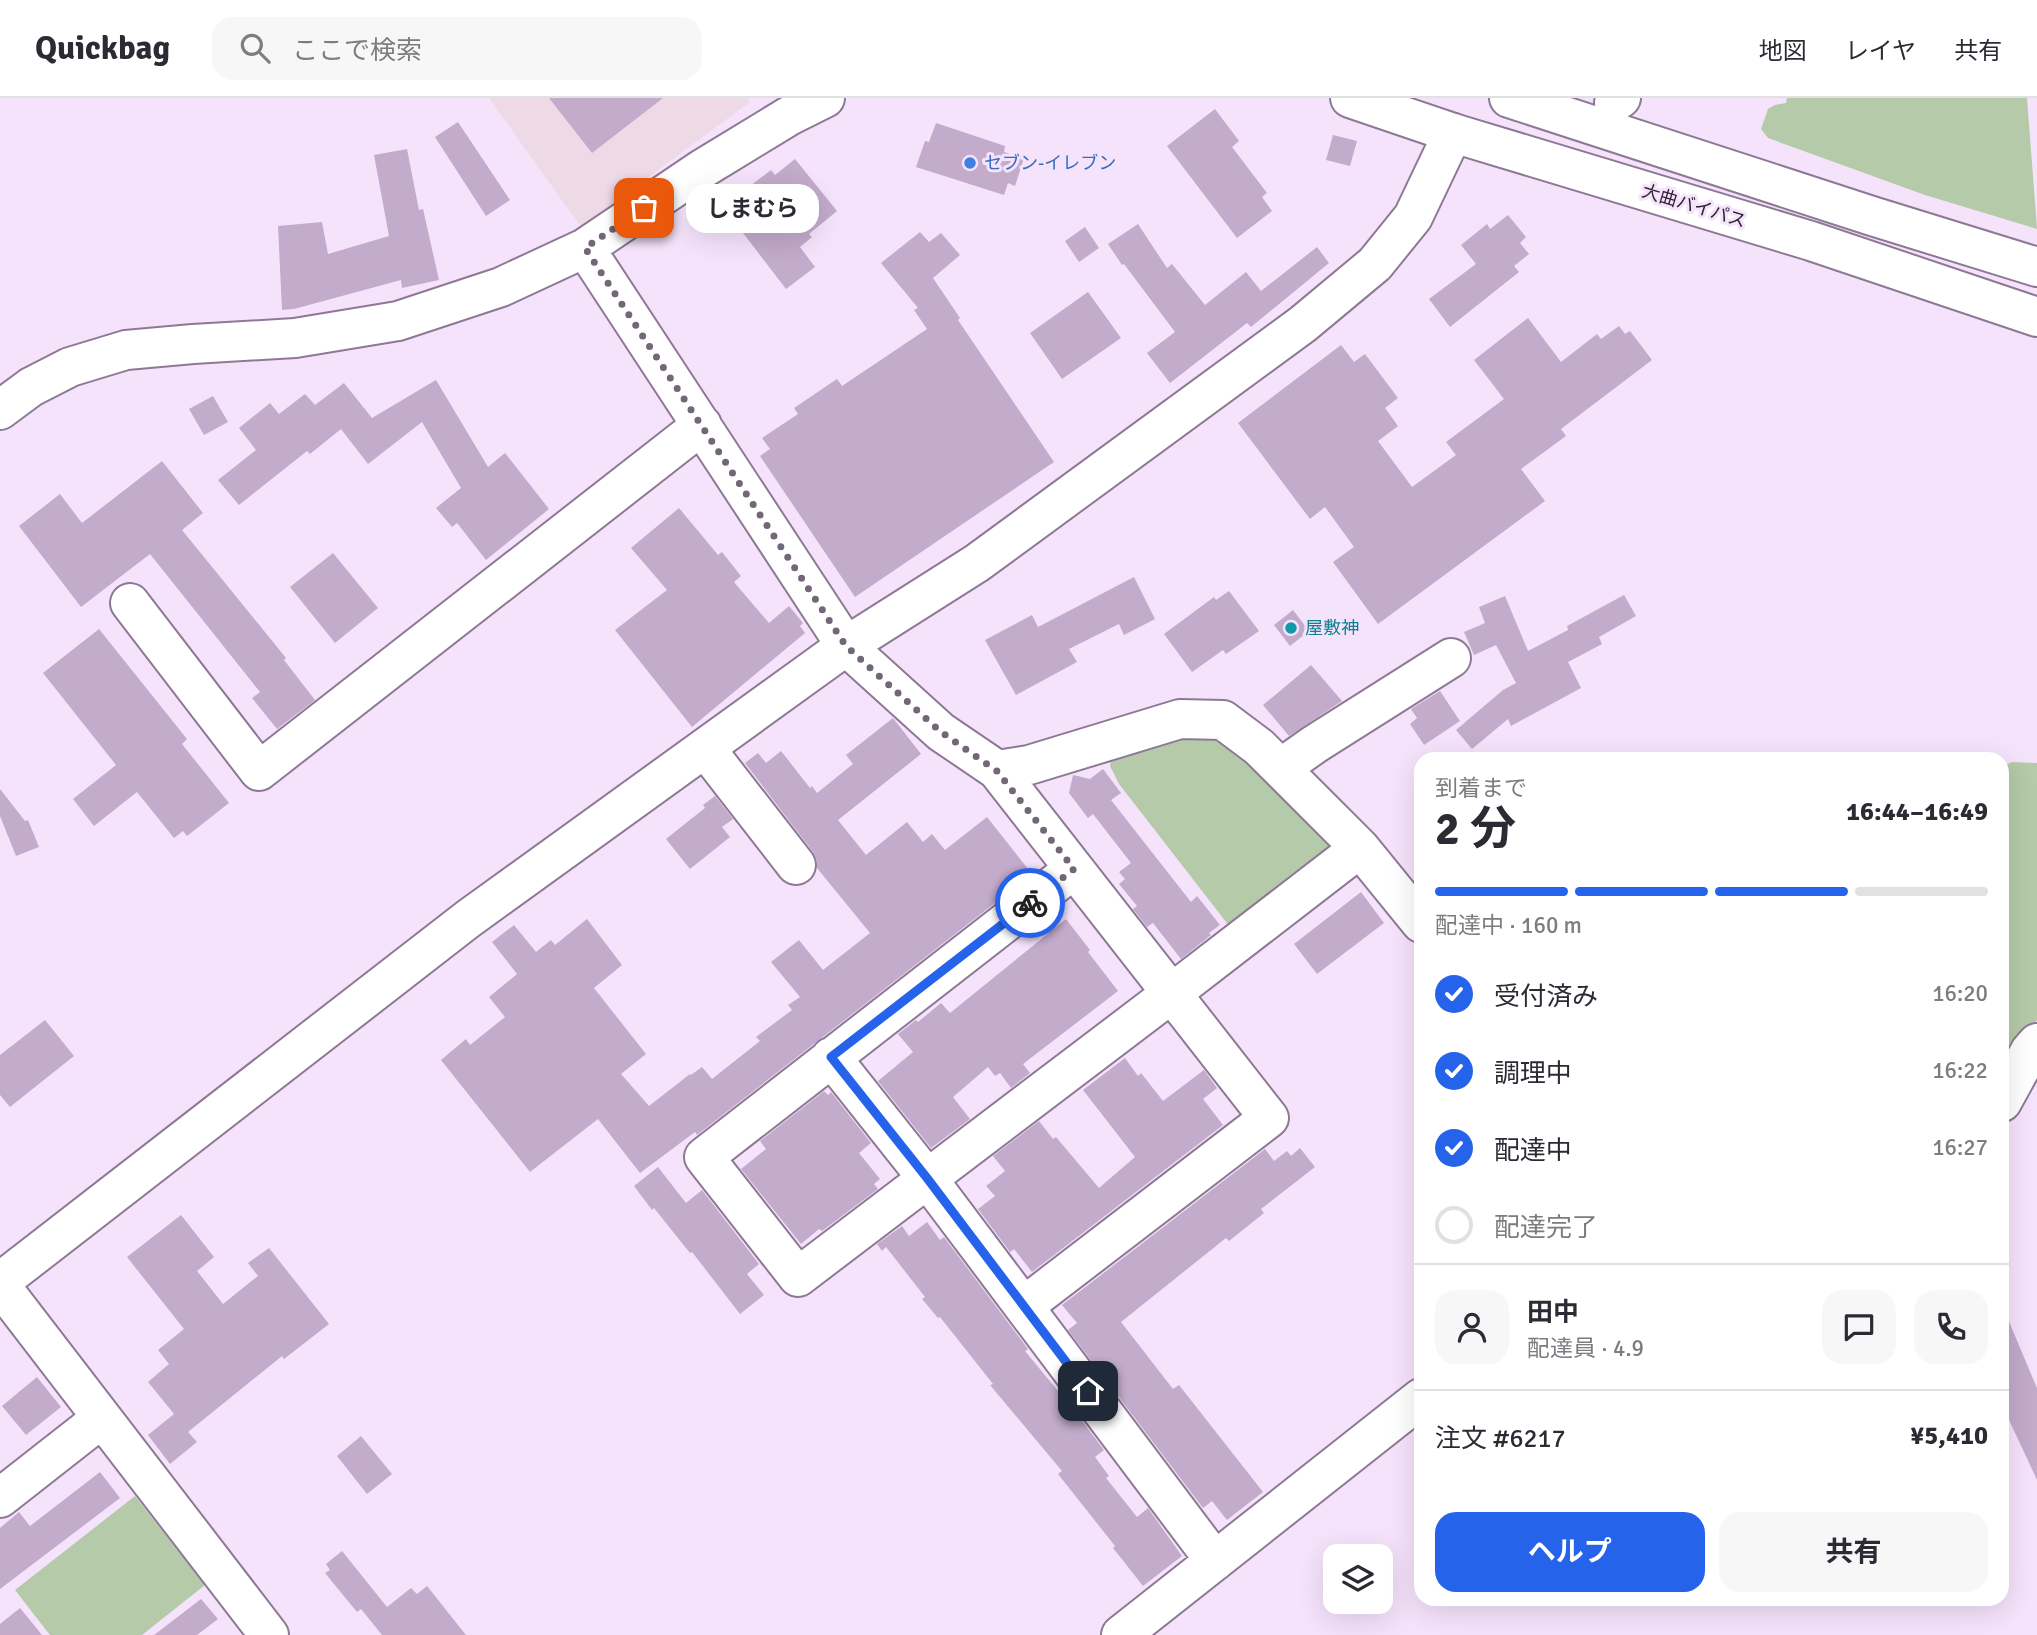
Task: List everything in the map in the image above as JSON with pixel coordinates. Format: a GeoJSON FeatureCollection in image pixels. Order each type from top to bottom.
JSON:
{"type":"FeatureCollection","features":[{"type":"Feature","properties":{"kind":"main road"},"geometry":{"type":"LineString","coordinates":[[0,410],[31,387],[70,367],[125,350],[295,338],[398,321],[501,287],[585,248],[702,169],[789,116],[825,98]]}},
{"type":"Feature","properties":{"kind":"main road","name":"大曲バイパス"},"geometry":{"type":"LineString","coordinates":[[1350,98],[1453,133],[1811,241],[2027,314]]}},
{"type":"Feature","properties":{"kind":"main road"},"geometry":{"type":"LineString","coordinates":[[1509,98],[2037,267]]}},
{"type":"Feature","properties":{"kind":"main road"},"geometry":{"type":"LineString","coordinates":[[269,1635],[0,1283],[468,919],[846,646],[977,564],[1303,324],[1375,264],[1413,217],[1453,133]]}},
{"type":"Feature","properties":{"kind":"main road"},"geometry":{"type":"LineString","coordinates":[[585,248],[846,646],[941,732],[997,771],[1269,1118],[1024,1306]]}},
{"type":"Feature","properties":{"kind":"main road"},"geometry":{"type":"LineString","coordinates":[[130,603],[259,771],[702,425]]}},
{"type":"Feature","properties":{"kind":"main road"},"geometry":{"type":"LineString","coordinates":[[1281,768],[1451,658]]}},
{"type":"Feature","properties":{"kind":"main road"},"geometry":{"type":"LineString","coordinates":[[997,771],[1029,765],[1180,719],[1223,720],[1259,747],[1360,848],[1414,914]]}},
{"type":"Feature","properties":{"kind":"main road"},"geometry":{"type":"LineString","coordinates":[[705,748],[796,865]]}},
{"type":"Feature","properties":{"kind":"main road"},"geometry":{"type":"LineString","coordinates":[[1074,869],[704,1157],[798,1277],[1360,848]]}},
{"type":"Feature","properties":{"kind":"main road"},"geometry":{"type":"LineString","coordinates":[[2009,1089],[2037,1043]]}},
{"type":"Feature","properties":{"kind":"main road"},"geometry":{"type":"LineString","coordinates":[[831,1057],[927,1178],[1215,1561]]}},
{"type":"Feature","properties":{"kind":"main road"},"geometry":{"type":"LineString","coordinates":[[1121,1635],[1414,1404]]}},
{"type":"Feature","properties":{"kind":"main road"},"geometry":{"type":"LineString","coordinates":[[0,1498],[102,1418]]}},
{"type":"Feature","properties":{"kind":"shaded area"},"geometry":{"type":"Polygon","coordinates":[[[489,98],[747,98],[750,102],[581,227],[489,98]]]}},
{"type":"Feature","properties":{"kind":"green space"},"geometry":{"type":"Polygon","coordinates":[[[1787,98],[2027,98],[2037,229],[1925,195],[1768,138],[1761,129],[1768,109],[1786,103],[1787,98]]]}},
{"type":"Feature","properties":{"kind":"green space"},"geometry":{"type":"Polygon","coordinates":[[[1212,727],[1330,840],[1329,852],[1230,927],[1119,784],[1110,766],[1112,755],[1212,727]]]}},
{"type":"Feature","properties":{"kind":"green space"},"geometry":{"type":"Polygon","coordinates":[[[2037,763],[2037,1020],[2009,1055],[2009,764],[2037,763]]]}},
{"type":"Feature","properties":{"kind":"green space"},"geometry":{"type":"Polygon","coordinates":[[[135,1496],[205,1585],[142,1635],[50,1635],[15,1590],[135,1496]]]}},
{"type":"Feature","properties":{"kind":"building"},"geometry":{"type":"Polygon","coordinates":[[[549,98],[663,98],[592,153],[549,98]]]}},
{"type":"Feature","properties":{"kind":"building"},"geometry":{"type":"Polygon","coordinates":[[[1215,109],[1239,141],[1232,147],[1267,193],[1262,197],[1272,211],[1237,238],[1167,146],[1215,109]]]}},
{"type":"Feature","properties":{"kind":"building"},"geometry":{"type":"Polygon","coordinates":[[[458,122],[510,200],[486,216],[435,137],[458,122]]]}},
{"type":"Feature","properties":{"kind":"building","name":"セブン-イレブン"},"geometry":{"type":"Polygon","coordinates":[[[936,123],[1005,146],[1004,152],[1024,158],[1015,186],[1008,183],[1004,195],[916,167],[925,141],[929,142],[936,123]]]}},
{"type":"Feature","properties":{"kind":"building"},"geometry":{"type":"Polygon","coordinates":[[[1333,135],[1357,141],[1350,166],[1326,160],[1333,135]]]}},
{"type":"Feature","properties":{"kind":"building"},"geometry":{"type":"Polygon","coordinates":[[[407,149],[419,210],[423,209],[439,280],[402,288],[401,280],[282,310],[278,226],[322,222],[328,254],[389,236],[374,155],[407,149]]]}},
{"type":"Feature","properties":{"kind":"building"},"geometry":{"type":"Polygon","coordinates":[[[795,159],[837,211],[809,234],[812,237],[800,247],[815,267],[786,289],[743,233],[757,223],[737,196],[771,170],[775,175],[795,159]]]}},
{"type":"Feature","properties":{"kind":"building"},"geometry":{"type":"Polygon","coordinates":[[[1508,215],[1526,237],[1520,243],[1529,254],[1514,266],[1519,272],[1450,327],[1429,299],[1476,264],[1461,245],[1487,224],[1490,229],[1508,215]]]}},
{"type":"Feature","properties":{"kind":"building"},"geometry":{"type":"Polygon","coordinates":[[[1138,224],[1167,268],[1172,264],[1205,305],[1246,272],[1261,291],[1317,247],[1329,263],[1251,327],[1247,323],[1170,383],[1147,353],[1175,332],[1108,244],[1138,224]]]}},
{"type":"Feature","properties":{"kind":"building"},"geometry":{"type":"Polygon","coordinates":[[[1085,227],[1099,248],[1079,262],[1065,241],[1085,227]]]}},
{"type":"Feature","properties":{"kind":"building"},"geometry":{"type":"Polygon","coordinates":[[[920,232],[929,242],[941,233],[960,255],[933,278],[960,318],[958,320],[1054,462],[855,597],[760,456],[770,449],[762,438],[798,414],[794,408],[837,379],[842,386],[927,329],[914,310],[918,308],[881,263],[920,232]]]}},
{"type":"Feature","properties":{"kind":"building"},"geometry":{"type":"Polygon","coordinates":[[[1088,292],[1121,338],[1062,379],[1030,333],[1088,292]]]}},
{"type":"Feature","properties":{"kind":"building"},"geometry":{"type":"Polygon","coordinates":[[[1528,318],[1561,362],[1597,334],[1601,339],[1619,326],[1625,334],[1630,331],[1652,360],[1561,429],[1566,436],[1521,469],[1545,501],[1378,624],[1333,562],[1354,547],[1325,507],[1310,519],[1238,423],[1341,345],[1354,362],[1365,354],[1398,398],[1385,408],[1398,426],[1378,441],[1412,487],[1456,455],[1446,442],[1504,399],[1474,360],[1528,318]]]}},
{"type":"Feature","properties":{"kind":"building"},"geometry":{"type":"Polygon","coordinates":[[[436,380],[488,467],[505,453],[549,509],[486,560],[457,523],[452,527],[436,508],[461,488],[422,422],[368,464],[341,429],[310,454],[307,451],[239,505],[218,480],[256,450],[239,428],[270,403],[279,414],[305,394],[315,405],[344,383],[372,418],[436,380]]]}},
{"type":"Feature","properties":{"kind":"building"},"geometry":{"type":"Polygon","coordinates":[[[213,396],[228,422],[204,435],[189,409],[213,396]]]}},
{"type":"Feature","properties":{"kind":"building"},"geometry":{"type":"Polygon","coordinates":[[[162,461],[203,513],[182,530],[286,658],[284,660],[315,700],[277,729],[252,698],[260,692],[150,554],[81,607],[19,526],[60,494],[82,523],[162,461]]]}},
{"type":"Feature","properties":{"kind":"building"},"geometry":{"type":"Polygon","coordinates":[[[679,508],[718,555],[722,552],[741,576],[734,582],[769,623],[789,606],[803,623],[800,626],[805,633],[692,727],[615,630],[667,590],[631,548],[679,508]]]}},
{"type":"Feature","properties":{"kind":"building"},"geometry":{"type":"Polygon","coordinates":[[[333,553],[378,608],[335,643],[290,587],[333,553]]]}},
{"type":"Feature","properties":{"kind":"building"},"geometry":{"type":"Polygon","coordinates":[[[1134,577],[1155,619],[1124,635],[1119,624],[1069,649],[1077,662],[1016,695],[985,640],[1032,615],[1038,627],[1134,577]]]}},
{"type":"Feature","properties":{"kind":"building"},"geometry":{"type":"Polygon","coordinates":[[[1229,591],[1259,631],[1226,654],[1223,650],[1192,672],[1164,634],[1214,597],[1216,600],[1229,591]]]}},
{"type":"Feature","properties":{"kind":"building"},"geometry":{"type":"Polygon","coordinates":[[[1624,595],[1636,616],[1599,637],[1602,644],[1568,662],[1581,688],[1511,726],[1508,719],[1472,749],[1456,730],[1503,690],[1516,683],[1496,645],[1474,655],[1464,632],[1485,623],[1479,607],[1505,596],[1528,651],[1624,595]]]}},
{"type":"Feature","properties":{"kind":"building","name":"屋敷神"},"geometry":{"type":"Polygon","coordinates":[[[1293,610],[1309,631],[1290,646],[1274,625],[1293,610]]]}},
{"type":"Feature","properties":{"kind":"building"},"geometry":{"type":"Polygon","coordinates":[[[99,629],[187,739],[182,744],[229,803],[187,836],[183,831],[174,838],[137,792],[94,826],[73,799],[116,765],[43,673],[99,629]]]}},
{"type":"Feature","properties":{"kind":"building"},"geometry":{"type":"Polygon","coordinates":[[[1311,665],[1342,701],[1289,736],[1263,705],[1311,665]]]}},
{"type":"Feature","properties":{"kind":"building"},"geometry":{"type":"Polygon","coordinates":[[[1440,691],[1460,721],[1424,745],[1410,724],[1417,718],[1411,709],[1440,691]]]}},
{"type":"Feature","properties":{"kind":"building"},"geometry":{"type":"Polygon","coordinates":[[[893,718],[921,754],[838,820],[866,855],[907,822],[923,842],[932,834],[945,850],[987,817],[1032,874],[697,1135],[695,1132],[640,1173],[598,1119],[530,1172],[441,1060],[466,1039],[470,1045],[505,1017],[489,997],[517,974],[492,942],[514,925],[536,952],[551,940],[555,945],[587,919],[622,965],[594,988],[646,1054],[621,1074],[649,1106],[702,1067],[712,1079],[760,1041],[756,1037],[792,1010],[788,1005],[800,997],[771,962],[799,940],[823,970],[870,933],[817,868],[813,852],[745,763],[758,753],[766,763],[781,751],[817,793],[853,764],[846,755],[893,718]]]}},
{"type":"Feature","properties":{"kind":"building"},"geometry":{"type":"Polygon","coordinates":[[[1103,769],[1121,793],[1111,800],[1191,902],[1197,896],[1220,925],[1181,959],[1153,923],[1147,927],[1133,909],[1137,906],[1119,884],[1125,879],[1119,872],[1131,863],[1093,814],[1088,818],[1069,793],[1073,775],[1090,779],[1103,769]]]}},
{"type":"Feature","properties":{"kind":"building"},"geometry":{"type":"Polygon","coordinates":[[[0,789],[25,821],[28,820],[39,847],[16,856],[0,816],[0,789]]]}},
{"type":"Feature","properties":{"kind":"building"},"geometry":{"type":"Polygon","coordinates":[[[715,796],[733,819],[722,827],[730,837],[690,869],[666,839],[705,808],[703,805],[715,796]]]}},
{"type":"Feature","properties":{"kind":"building"},"geometry":{"type":"Polygon","coordinates":[[[1361,892],[1384,923],[1317,974],[1294,944],[1361,892]]]}},
{"type":"Feature","properties":{"kind":"building"},"geometry":{"type":"Polygon","coordinates":[[[1066,919],[1118,991],[1023,1064],[1030,1073],[1011,1088],[1000,1073],[995,1076],[988,1067],[953,1097],[970,1119],[931,1148],[878,1081],[913,1052],[898,1034],[941,1003],[950,1013],[1066,919]]]}},
{"type":"Feature","properties":{"kind":"building"},"geometry":{"type":"Polygon","coordinates":[[[45,1020],[74,1056],[10,1107],[0,1095],[0,1055],[45,1020]]]}},
{"type":"Feature","properties":{"kind":"building"},"geometry":{"type":"Polygon","coordinates":[[[1125,1058],[1138,1076],[1141,1073],[1163,1101],[1204,1070],[1217,1088],[1203,1099],[1223,1125],[1032,1272],[1014,1249],[1010,1252],[978,1209],[995,1196],[986,1186],[1005,1171],[993,1156],[1039,1121],[1099,1188],[1135,1157],[1083,1090],[1125,1058]]]}},
{"type":"Feature","properties":{"kind":"building"},"geometry":{"type":"Polygon","coordinates":[[[824,1091],[828,1095],[831,1092],[871,1143],[859,1153],[880,1179],[874,1184],[878,1189],[801,1244],[741,1169],[766,1149],[760,1141],[824,1091]]]}},
{"type":"Feature","properties":{"kind":"building"},"geometry":{"type":"Polygon","coordinates":[[[1300,1148],[1315,1167],[1261,1209],[1264,1213],[1229,1241],[1226,1238],[1121,1322],[1173,1389],[1179,1385],[1263,1492],[1227,1520],[1212,1501],[1203,1508],[1068,1330],[1077,1323],[1062,1305],[1265,1149],[1274,1161],[1287,1151],[1291,1156],[1300,1148]]]}},
{"type":"Feature","properties":{"kind":"building"},"geometry":{"type":"Polygon","coordinates":[[[658,1167],[686,1203],[702,1190],[759,1264],[747,1274],[764,1295],[740,1314],[692,1252],[690,1253],[654,1208],[652,1210],[634,1186],[658,1167]]]}},
{"type":"Feature","properties":{"kind":"building"},"geometry":{"type":"Polygon","coordinates":[[[181,1215],[214,1257],[197,1271],[223,1304],[258,1276],[248,1263],[269,1248],[329,1324],[284,1359],[282,1356],[188,1432],[197,1442],[170,1464],[148,1435],[174,1414],[148,1382],[169,1364],[158,1350],[184,1329],[127,1257],[181,1215]]]}},
{"type":"Feature","properties":{"kind":"building"},"geometry":{"type":"Polygon","coordinates":[[[927,1222],[940,1240],[944,1237],[1028,1349],[1025,1351],[1059,1390],[1104,1450],[1095,1457],[1109,1476],[1106,1478],[1137,1517],[1148,1508],[1182,1556],[1143,1586],[1058,1474],[1062,1471],[990,1385],[993,1384],[940,1317],[938,1318],[922,1299],[925,1297],[886,1247],[882,1251],[877,1244],[902,1226],[909,1236],[927,1222]]]}},
{"type":"Feature","properties":{"kind":"building"},"geometry":{"type":"Polygon","coordinates":[[[2009,1322],[2037,1388],[2037,1480],[2009,1420],[2009,1322]]]}},
{"type":"Feature","properties":{"kind":"building"},"geometry":{"type":"Polygon","coordinates":[[[37,1377],[61,1407],[26,1435],[2,1406],[37,1377]]]}},
{"type":"Feature","properties":{"kind":"building"},"geometry":{"type":"Polygon","coordinates":[[[361,1436],[392,1474],[367,1494],[337,1456],[361,1436]]]}},
{"type":"Feature","properties":{"kind":"building"},"geometry":{"type":"Polygon","coordinates":[[[100,1472],[120,1498],[0,1589],[0,1528],[19,1512],[30,1526],[100,1472]]]}},
{"type":"Feature","properties":{"kind":"building"},"geometry":{"type":"Polygon","coordinates":[[[342,1551],[387,1607],[411,1588],[417,1594],[427,1586],[466,1635],[382,1635],[361,1609],[357,1612],[325,1573],[330,1570],[326,1564],[342,1551]]]}},
{"type":"Feature","properties":{"kind":"building"},"geometry":{"type":"Polygon","coordinates":[[[201,1599],[218,1619],[197,1635],[154,1635],[201,1599]]]}},
{"type":"Feature","properties":{"kind":"building"},"geometry":{"type":"Polygon","coordinates":[[[20,1608],[42,1635],[0,1635],[0,1624],[20,1608]]]}},
{"type":"Feature","properties":{"kind":"way so far"},"geometry":{"type":"LineString","coordinates":[[644,208],[585,248],[846,646],[941,732],[997,771],[1074,869],[1030,903]]}},
{"type":"Feature","properties":{"kind":"place","name":"セブン-イレブン"},"geometry":{"type":"Point","coordinates":[970,163]}},
{"type":"Feature","properties":{"kind":"place","name":"しまむら"},"geometry":{"type":"Point","coordinates":[644,208]}},
{"type":"Feature","properties":{"kind":"place","name":"屋敷神"},"geometry":{"type":"Point","coordinates":[1291,628]}},
{"type":"Feature","properties":{"kind":"route"},"geometry":{"type":"LineString","coordinates":[[1030,903],[831,1057],[927,1178],[1088,1391]]}}]}
